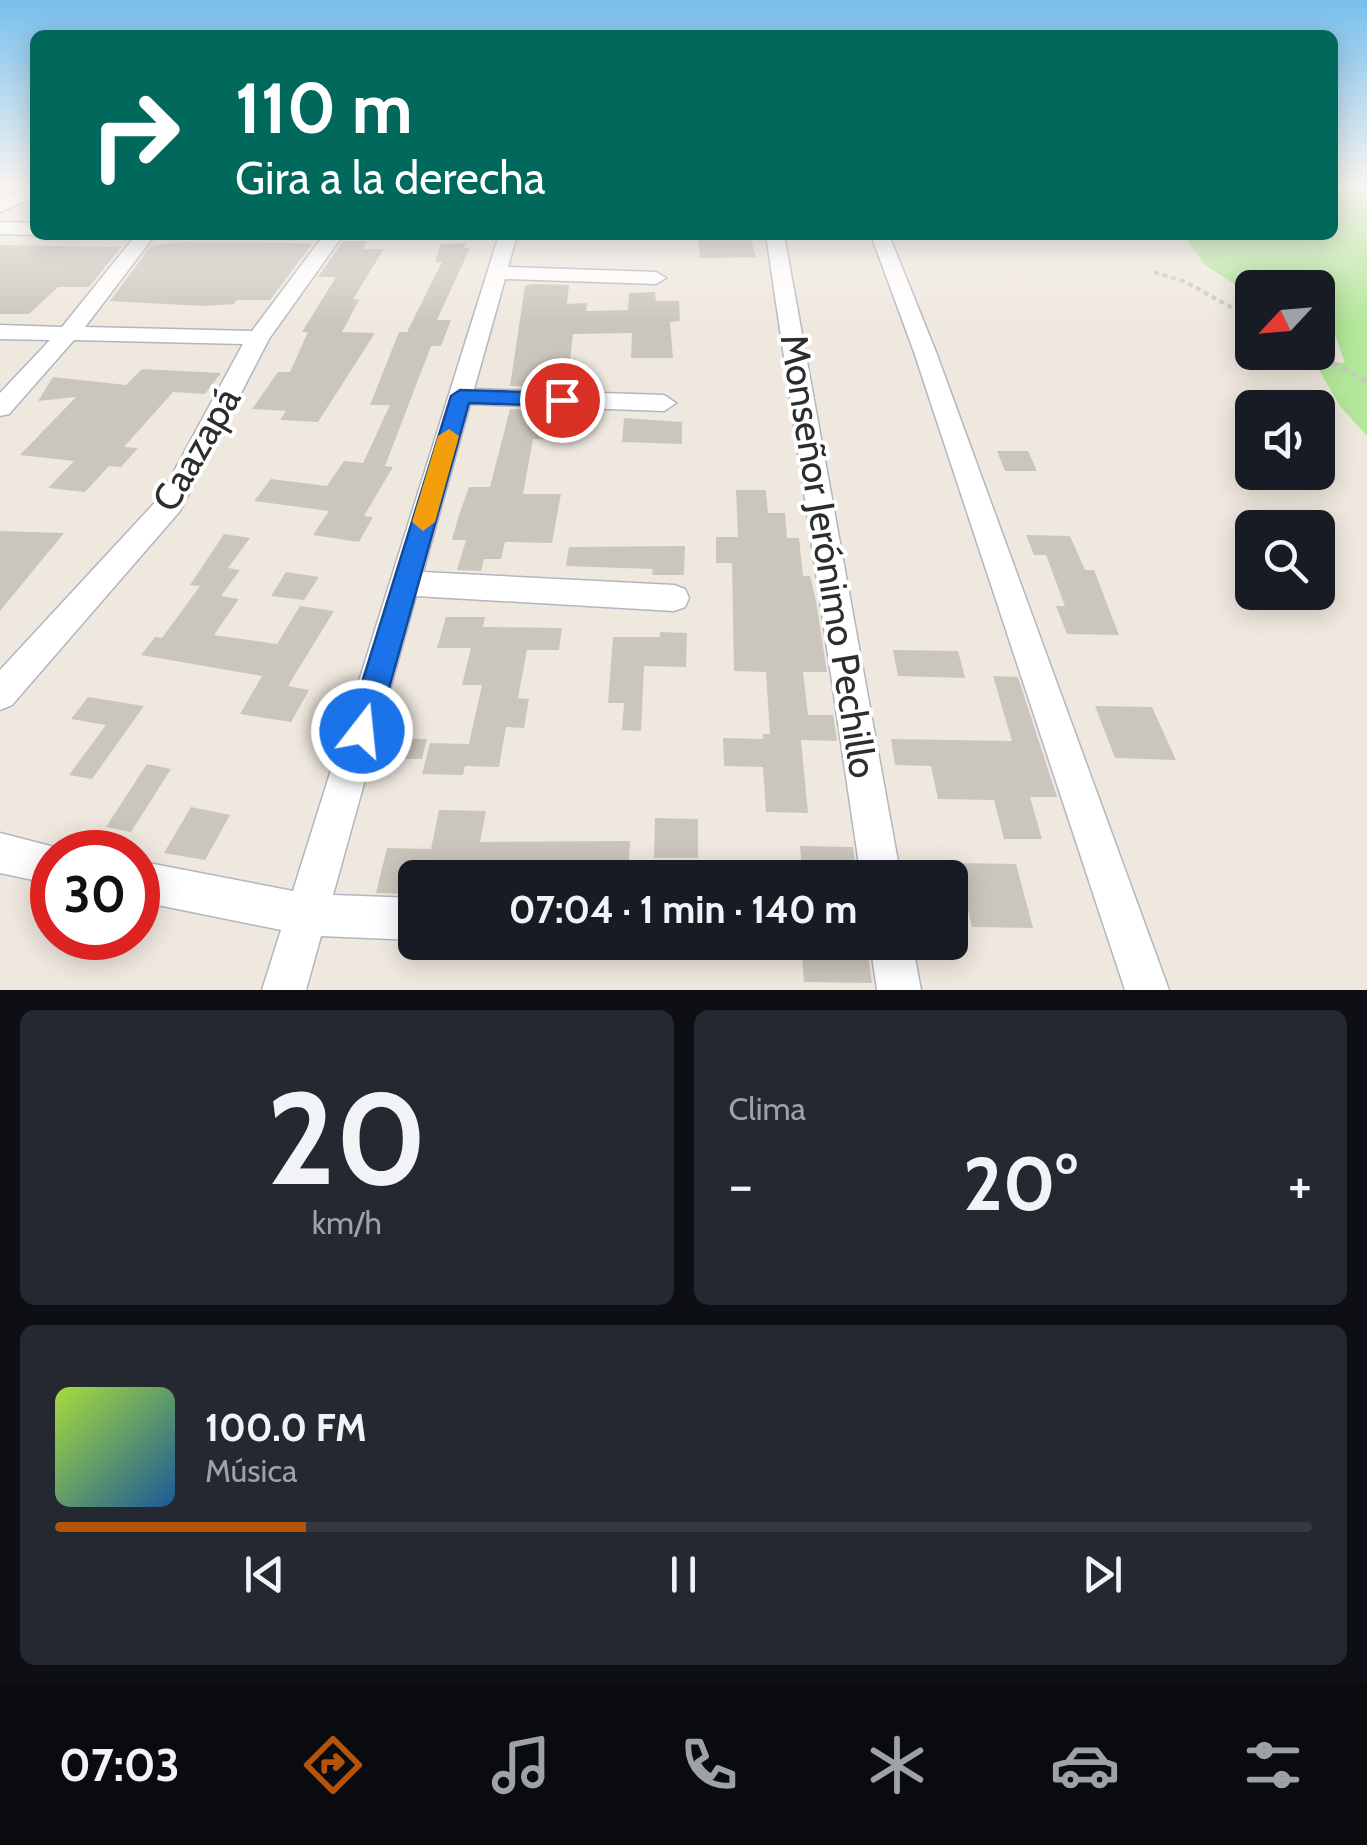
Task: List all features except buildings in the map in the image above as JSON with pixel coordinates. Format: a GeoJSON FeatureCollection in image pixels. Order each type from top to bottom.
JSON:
{"type":"FeatureCollection","features":[{"type":"Feature","properties":{"kind":"street"},"geometry":{"type":"LineString","coordinates":[[0,408],[69,334],[142,240]]}},
{"type":"Feature","properties":{"kind":"street","name":"Caazapá"},"geometry":{"type":"LineString","coordinates":[[0,694],[170,504],[258,338],[330,240]]}},
{"type":"Feature","properties":{"kind":"street"},"geometry":{"type":"LineString","coordinates":[[284,990],[507,240]]}},
{"type":"Feature","properties":{"kind":"street","name":"Monseñor Jerónimo Pechillo"},"geometry":{"type":"LineString","coordinates":[[776,240],[878,860]]}},
{"type":"Feature","properties":{"kind":"street"},"geometry":{"type":"LineString","coordinates":[[882,240],[925,352],[1146,990]]}},
{"type":"Feature","properties":{"kind":"street"},"geometry":{"type":"LineString","coordinates":[[497,273],[656,278]]}},
{"type":"Feature","properties":{"kind":"street"},"geometry":{"type":"LineString","coordinates":[[0,332],[258,338]]}},
{"type":"Feature","properties":{"kind":"street"},"geometry":{"type":"LineString","coordinates":[[460,396],[664,403]]}},
{"type":"Feature","properties":{"kind":"street"},"geometry":{"type":"LineString","coordinates":[[406,583],[674,598]]}},
{"type":"Feature","properties":{"kind":"street"},"geometry":{"type":"LineString","coordinates":[[0,853],[30,859]]}},
{"type":"Feature","properties":{"kind":"street"},"geometry":{"type":"LineString","coordinates":[[160,886],[308,916],[398,919]]}},
{"type":"Feature","properties":{"kind":"street"},"geometry":{"type":"LineString","coordinates":[[894,960],[899,990]]}},
{"type":"Feature","properties":{"kind":"path"},"geometry":{"type":"LineString","coordinates":[[1154,272],[1186,282],[1235,309]]}},
{"type":"Feature","properties":{"kind":"path"},"geometry":{"type":"LineString","coordinates":[[1335,364],[1367,381]]}},
{"type":"Feature","properties":{"kind":"green space"},"geometry":{"type":"Polygon","coordinates":[[[1338,233],[1367,233],[1367,436],[1339,405],[1335,390],[1330,390],[1319,370],[1335,370],[1335,362],[1345,363],[1335,335],[1335,270],[1235,270],[1235,285],[1205,265],[1187,240],[1338,240],[1338,233]]]}},
{"type":"Feature","properties":{"kind":"slow traffic"},"geometry":{"type":"LineString","coordinates":[[423,522],[449,436]]}},
{"type":"Feature","properties":{"kind":"route"},"geometry":{"type":"LineString","coordinates":[[362,731],[460,396],[562,400]]}}]}
